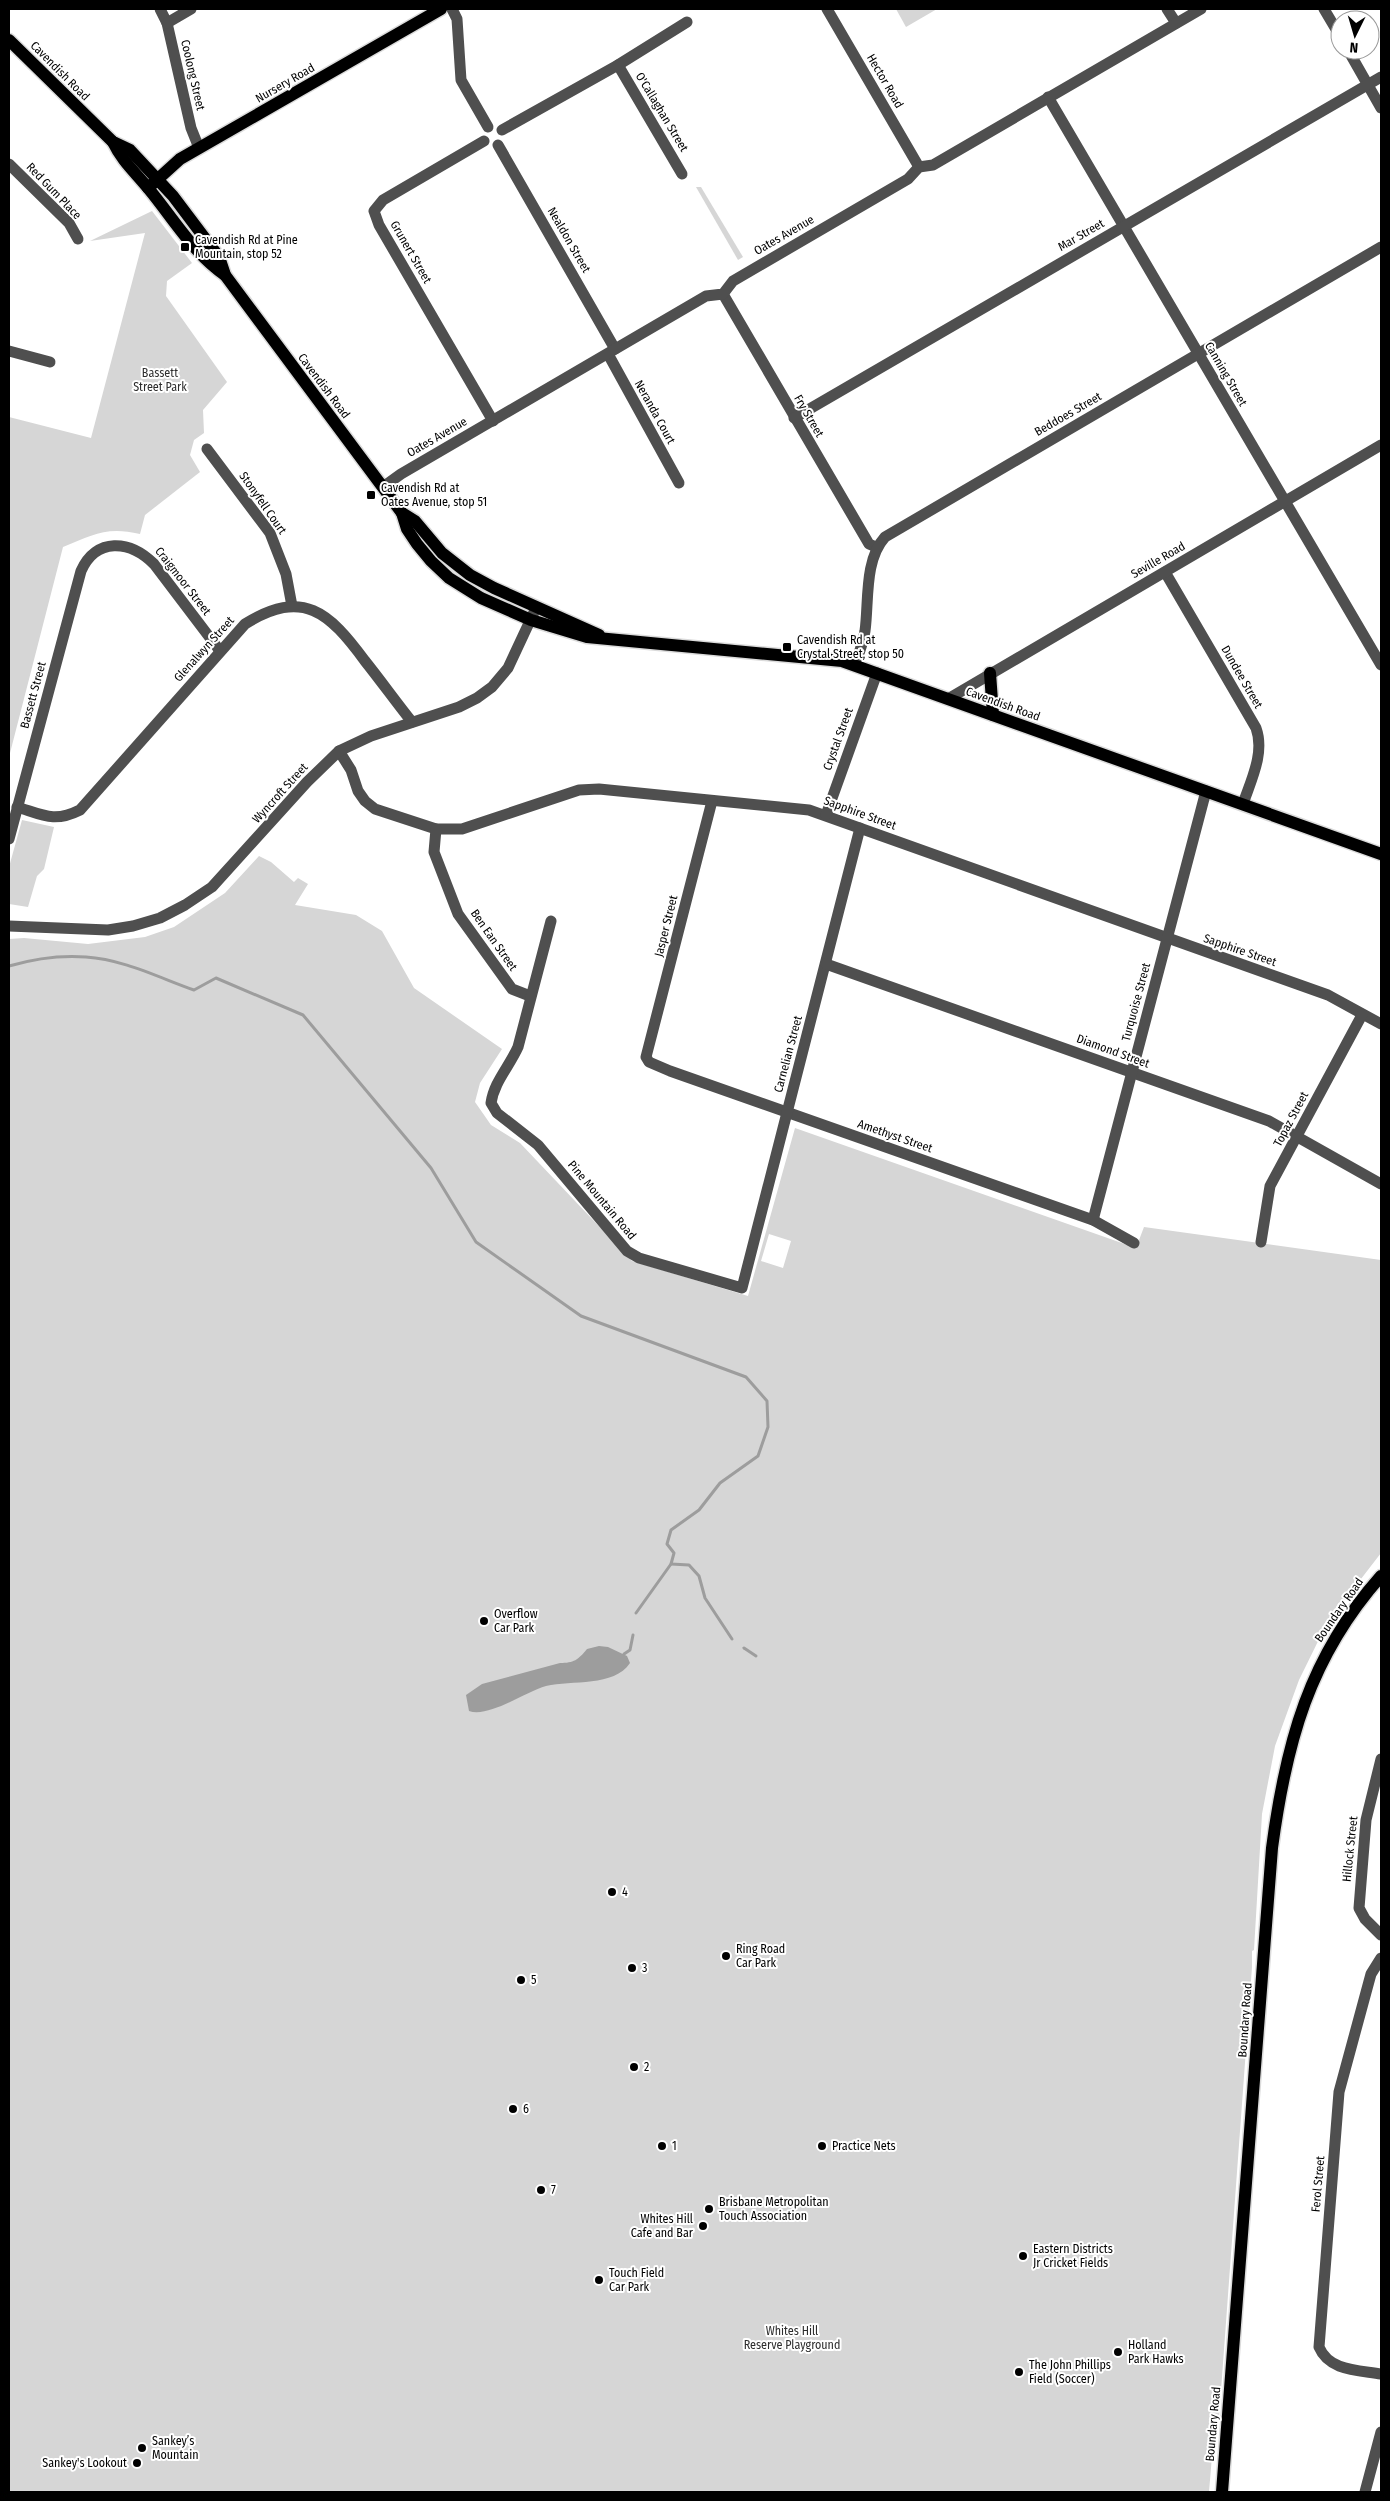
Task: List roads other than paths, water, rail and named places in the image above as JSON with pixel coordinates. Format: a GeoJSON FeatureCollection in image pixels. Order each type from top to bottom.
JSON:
{"type":"FeatureCollection","features":[{"type":"Feature","properties":{"kind":"main road","name":"Nursery Road"},"geometry":{"type":"LineString","coordinates":[[148,188],[174,163],[441,9]]}},
{"type":"Feature","properties":{"kind":"main road","name":"Cavendish Road"},"geometry":{"type":"LineString","coordinates":[[9,40],[113,142],[130,150],[157,178],[218,257],[225,275],[402,513],[407,529],[417,544],[449,578],[481,598],[531,620],[578,635],[827,658],[855,665],[1381,854]]}},
{"type":"Feature","properties":{"kind":"main road","name":"Cavendish Road"},"geometry":{"type":"LineString","coordinates":[[113,142],[121,159],[148,188],[207,263],[225,275]]}},
{"type":"Feature","properties":{"kind":"main road","name":"Cavendish Road"},"geometry":{"type":"LineString","coordinates":[[402,513],[415,521],[442,553],[461,569],[482,582],[603,637]]}},
{"type":"Feature","properties":{"kind":"main road"},"geometry":{"type":"LineString","coordinates":[[990,673],[993,715]]}},
{"type":"Feature","properties":{"kind":"main road","name":"Boundary Road"},"geometry":{"type":"LineString","coordinates":[[1222,2492],[1272,1848],[1279,1796],[1303,1704],[1311,1686],[1332,1641],[1366,1593],[1381,1576]]}},
{"type":"Feature","properties":{"kind":"street","name":"Coolong Street"},"geometry":{"type":"LineString","coordinates":[[160,9],[167,22],[191,128],[199,148]]}},
{"type":"Feature","properties":{"kind":"street"},"geometry":{"type":"LineString","coordinates":[[167,22],[190,9]]}},
{"type":"Feature","properties":{"kind":"street"},"geometry":{"type":"LineString","coordinates":[[452,9],[457,19],[461,80],[488,127]]}},
{"type":"Feature","properties":{"kind":"street","name":"Hector Road"},"geometry":{"type":"LineString","coordinates":[[827,9],[919,167]]}},
{"type":"Feature","properties":{"kind":"street"},"geometry":{"type":"LineString","coordinates":[[1167,9],[1176,23]]}},
{"type":"Feature","properties":{"kind":"street","name":"Oates Avenue"},"geometry":{"type":"LineString","coordinates":[[383,487],[493,420],[706,296],[723,294],[733,281],[908,179],[919,167],[933,165],[1048,96],[1201,9]]}},
{"type":"Feature","properties":{"kind":"street"},"geometry":{"type":"LineString","coordinates":[[502,130],[618,65],[687,22]]}},
{"type":"Feature","properties":{"kind":"street"},"geometry":{"type":"LineString","coordinates":[[1354,60],[1381,108]]}},
{"type":"Feature","properties":{"kind":"street","name":"O'Callaghan Street"},"geometry":{"type":"LineString","coordinates":[[618,65],[682,174]]}},
{"type":"Feature","properties":{"kind":"street","name":"Mar Street"},"geometry":{"type":"LineString","coordinates":[[794,418],[1381,77]]}},
{"type":"Feature","properties":{"kind":"street","name":"Canning Street"},"geometry":{"type":"LineString","coordinates":[[1048,96],[1381,665]]}},
{"type":"Feature","properties":{"kind":"street"},"geometry":{"type":"LineString","coordinates":[[496,126],[502,130],[504,138],[498,145],[490,146],[484,141],[484,133],[488,127],[496,126]]}},
{"type":"Feature","properties":{"kind":"street","name":"Grunert Street"},"geometry":{"type":"LineString","coordinates":[[484,141],[383,200],[374,211],[379,225],[493,420]]}},
{"type":"Feature","properties":{"kind":"street","name":"Nealdon Street"},"geometry":{"type":"LineString","coordinates":[[498,145],[612,351]]}},
{"type":"Feature","properties":{"kind":"street","name":"Red Gum Place"},"geometry":{"type":"LineString","coordinates":[[9,164],[69,223],[78,239]]}},
{"type":"Feature","properties":{"kind":"street","name":"Beddoes Street"},"geometry":{"type":"LineString","coordinates":[[876,547],[885,537],[1381,247]]}},
{"type":"Feature","properties":{"kind":"street","name":"Fry Street"},"geometry":{"type":"LineString","coordinates":[[723,294],[869,544],[876,547]]}},
{"type":"Feature","properties":{"kind":"street"},"geometry":{"type":"LineString","coordinates":[[9,351],[50,362]]}},
{"type":"Feature","properties":{"kind":"street","name":"Neranda Court"},"geometry":{"type":"LineString","coordinates":[[612,351],[679,483]]}},
{"type":"Feature","properties":{"kind":"street","name":"Seville Road"},"geometry":{"type":"LineString","coordinates":[[948,699],[1381,445]]}},
{"type":"Feature","properties":{"kind":"street","name":"Stonyfell Court"},"geometry":{"type":"LineString","coordinates":[[207,449],[270,533],[286,574],[292,606]]}},
{"type":"Feature","properties":{"kind":"street","name":"Craigmoor Street"},"geometry":{"type":"LineString","coordinates":[[87,559],[97,551],[114,545],[143,553],[154,564],[220,651]]}},
{"type":"Feature","properties":{"kind":"street"},"geometry":{"type":"LineString","coordinates":[[855,665],[865,632],[876,547]]}},
{"type":"Feature","properties":{"kind":"street","name":"Bassett Street"},"geometry":{"type":"LineString","coordinates":[[9,839],[16,807],[81,571],[87,559]]}},
{"type":"Feature","properties":{"kind":"street","name":"Dundee Street"},"geometry":{"type":"LineString","coordinates":[[1165,572],[1256,728],[1260,739],[1258,755],[1243,804]]}},
{"type":"Feature","properties":{"kind":"street","name":"Glenalwyn Street"},"geometry":{"type":"LineString","coordinates":[[16,807],[48,817],[64,818],[80,810],[245,624],[262,614],[279,608],[305,607],[327,617],[347,636],[412,722]]}},
{"type":"Feature","properties":{"kind":"street","name":"Wyncroft Street"},"geometry":{"type":"LineString","coordinates":[[9,926],[108,930],[133,926],[160,918],[185,905],[212,887],[307,782],[340,750],[355,742],[469,702],[492,687],[508,668],[536,608]]}},
{"type":"Feature","properties":{"kind":"street","name":"Crystal Street"},"geometry":{"type":"LineString","coordinates":[[826,815],[877,673]]}},
{"type":"Feature","properties":{"kind":"street","name":"Sapphire Street"},"geometry":{"type":"LineString","coordinates":[[340,750],[351,770],[358,791],[365,801],[375,808],[436,830],[462,829],[579,790],[599,789],[809,810],[1328,995],[1381,1024]]}},
{"type":"Feature","properties":{"kind":"street","name":"Turquoise Street"},"geometry":{"type":"LineString","coordinates":[[1093,1220],[1206,791]]}},
{"type":"Feature","properties":{"kind":"street","name":"Jasper Street"},"geometry":{"type":"LineString","coordinates":[[646,1057],[712,801]]}},
{"type":"Feature","properties":{"kind":"street","name":"Carnelian Street"},"geometry":{"type":"LineString","coordinates":[[742,1288],[860,828]]}},
{"type":"Feature","properties":{"kind":"street","name":"Ben Ean Street"},"geometry":{"type":"LineString","coordinates":[[436,830],[434,852],[458,914],[512,989],[530,996]]}},
{"type":"Feature","properties":{"kind":"street"},"geometry":{"type":"LineString","coordinates":[[530,996],[551,921]]}},
{"type":"Feature","properties":{"kind":"street","name":"Diamond Street"},"geometry":{"type":"LineString","coordinates":[[826,964],[1269,1121],[1381,1184]]}},
{"type":"Feature","properties":{"kind":"street","name":"Pine Mountain Road"},"geometry":{"type":"LineString","coordinates":[[530,996],[518,1047],[510,1064],[493,1088],[491,1103],[497,1113],[538,1145],[627,1251],[639,1258],[742,1288]]}},
{"type":"Feature","properties":{"kind":"street","name":"Topaz Street"},"geometry":{"type":"LineString","coordinates":[[1261,1242],[1270,1186],[1362,1015]]}},
{"type":"Feature","properties":{"kind":"street","name":"Amethyst Street"},"geometry":{"type":"LineString","coordinates":[[646,1057],[649,1062],[670,1071],[1093,1220],[1134,1243]]}},
{"type":"Feature","properties":{"kind":"street","name":"Hillock Street"},"geometry":{"type":"LineString","coordinates":[[1381,1759],[1366,1820],[1359,1908],[1365,1920],[1381,1935]]}},
{"type":"Feature","properties":{"kind":"street","name":"Ferol Street"},"geometry":{"type":"LineString","coordinates":[[1381,1958],[1371,1974],[1339,2092],[1319,2347],[1323,2358],[1335,2366],[1381,2374]]}},
{"type":"Feature","properties":{"kind":"street"},"geometry":{"type":"LineString","coordinates":[[1365,2492],[1379,2451],[1381,2432]]}},
{"type":"Feature","properties":{"kind":"waterway"},"geometry":{"type":"LineString","coordinates":[[9,966],[27,961],[57,957],[100,959],[127,965],[194,990],[216,978],[303,1015],[431,1168],[476,1242],[581,1316],[746,1377],[767,1401],[768,1427],[758,1456],[720,1483],[699,1510],[671,1530],[667,1544],[674,1553],[671,1564],[636,1613]]}},
{"type":"Feature","properties":{"kind":"waterway"},"geometry":{"type":"LineString","coordinates":[[671,1564],[689,1565],[699,1576],[705,1598],[732,1639]]}},
{"type":"Feature","properties":{"kind":"waterway"},"geometry":{"type":"LineString","coordinates":[[624,1654],[630,1650],[633,1635]]}},
{"type":"Feature","properties":{"kind":"waterway"},"geometry":{"type":"LineString","coordinates":[[744,1648],[756,1656]]}},
{"type":"Feature","properties":{"kind":"place","name":"Cavendish Rd at Pine Mountain, stop 52"},"geometry":{"type":"Point","coordinates":[185,247]}},
{"type":"Feature","properties":{"kind":"place","name":"Cavendish Rd at Oates Avenue, stop 51"},"geometry":{"type":"Point","coordinates":[371,495]}},
{"type":"Feature","properties":{"kind":"place","name":"Cavendish Rd at Crystal Street, stop 50"},"geometry":{"type":"Point","coordinates":[787,647]}},
{"type":"Feature","properties":{"kind":"place","name":"Overflow Car Park"},"geometry":{"type":"Point","coordinates":[484,1621]}},
{"type":"Feature","properties":{"kind":"place","name":"4"},"geometry":{"type":"Point","coordinates":[612,1892]}},
{"type":"Feature","properties":{"kind":"place","name":"Ring Road Car Park"},"geometry":{"type":"Point","coordinates":[726,1956]}},
{"type":"Feature","properties":{"kind":"place","name":"3"},"geometry":{"type":"Point","coordinates":[632,1968]}},
{"type":"Feature","properties":{"kind":"place","name":"5"},"geometry":{"type":"Point","coordinates":[521,1980]}},
{"type":"Feature","properties":{"kind":"place","name":"2"},"geometry":{"type":"Point","coordinates":[634,2067]}},
{"type":"Feature","properties":{"kind":"place","name":"6"},"geometry":{"type":"Point","coordinates":[513,2109]}},
{"type":"Feature","properties":{"kind":"place","name":"1"},"geometry":{"type":"Point","coordinates":[662,2146]}},
{"type":"Feature","properties":{"kind":"place","name":"Practice Nets"},"geometry":{"type":"Point","coordinates":[822,2146]}},
{"type":"Feature","properties":{"kind":"place","name":"7"},"geometry":{"type":"Point","coordinates":[541,2190]}},
{"type":"Feature","properties":{"kind":"place","name":"Brisbane Metropolitan Touch Association"},"geometry":{"type":"Point","coordinates":[709,2209]}},
{"type":"Feature","properties":{"kind":"place","name":"Whites Hill Cafe and Bar"},"geometry":{"type":"Point","coordinates":[703,2226]}},
{"type":"Feature","properties":{"kind":"place","name":"Eastern Districts Jr Cricket Fields"},"geometry":{"type":"Point","coordinates":[1023,2256]}},
{"type":"Feature","properties":{"kind":"place","name":"Touch Field Car Park"},"geometry":{"type":"Point","coordinates":[599,2280]}},
{"type":"Feature","properties":{"kind":"place","name":"Holland Park Hawks"},"geometry":{"type":"Point","coordinates":[1118,2352]}},
{"type":"Feature","properties":{"kind":"place","name":"The John Phillips Field (Soccer)"},"geometry":{"type":"Point","coordinates":[1019,2372]}},
{"type":"Feature","properties":{"kind":"place","name":"Sankey’s Mountain"},"geometry":{"type":"Point","coordinates":[142,2448]}},
{"type":"Feature","properties":{"kind":"place","name":"Sankey's Lookout"},"geometry":{"type":"Point","coordinates":[137,2463]}},
{"type":"Feature","properties":{"kind":"park label","name":"Bassett Street Park"},"geometry":{"type":"Point","coordinates":[160,380]}},
{"type":"Feature","properties":{"kind":"park label","name":"Whites Hill Reserve Playground"},"geometry":{"type":"Point","coordinates":[792,2338]}}]}
